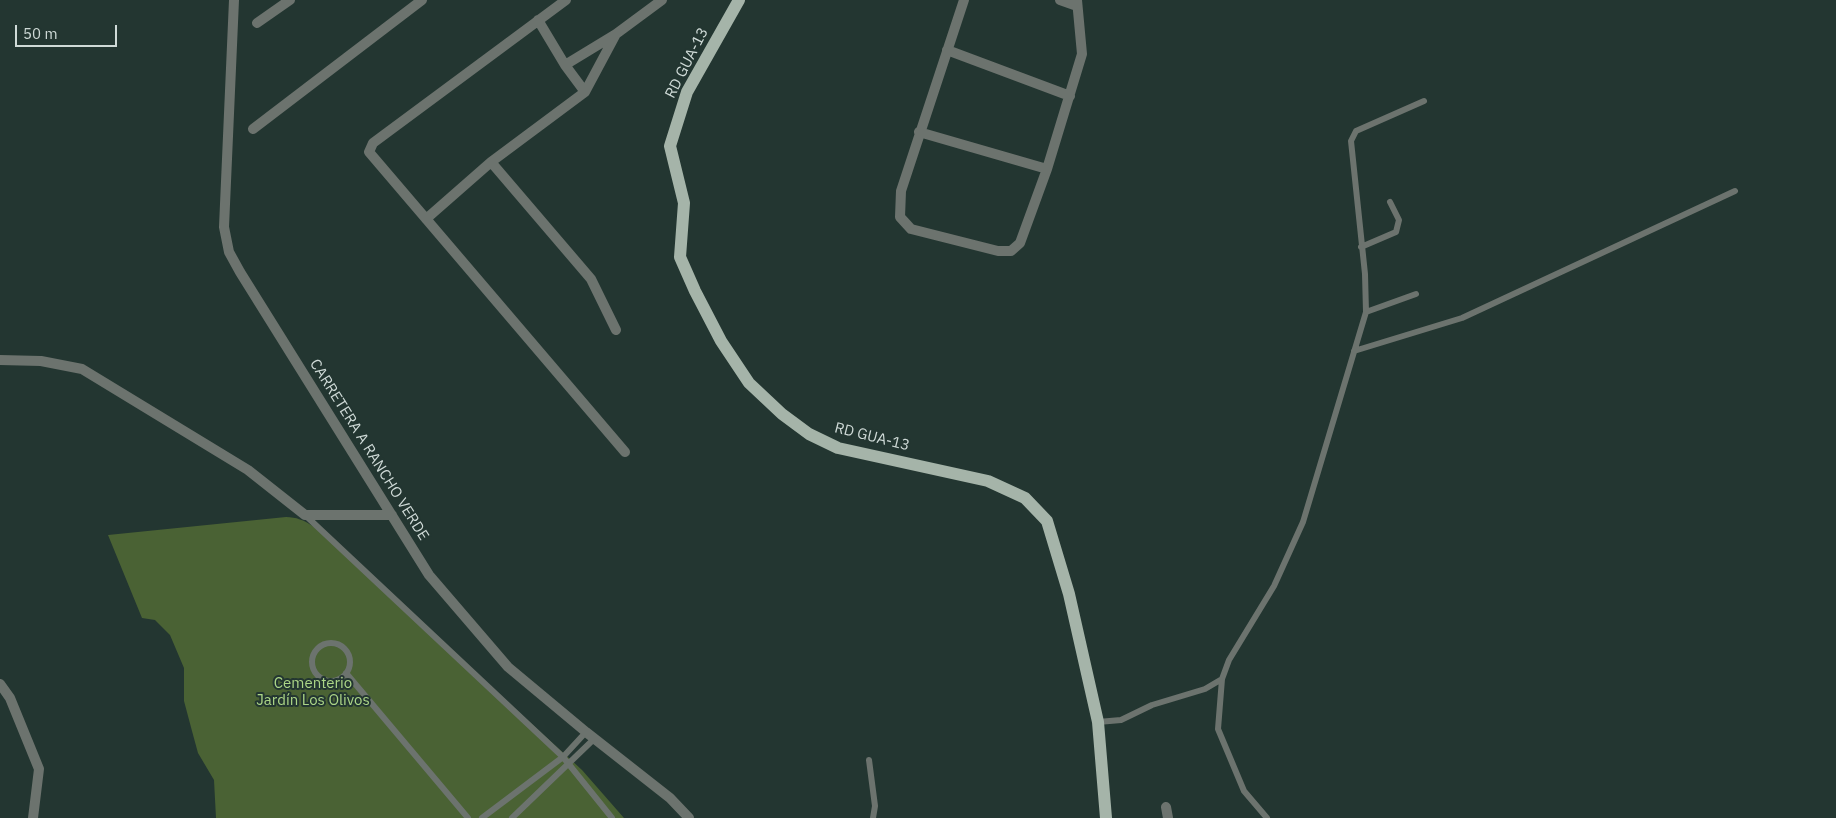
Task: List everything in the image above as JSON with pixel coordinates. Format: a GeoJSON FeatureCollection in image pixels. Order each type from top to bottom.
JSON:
{"type":"FeatureCollection","features":[{"type":"Feature","properties":{"kind":"main road","name":"RD GUA-13"},"geometry":{"type":"LineString","coordinates":[[739,0],[687,92],[670,146],[684,204],[680,257],[695,291],[721,341],[749,383],[782,414],[809,434],[838,448],[988,481],[1025,498],[1047,521],[1069,594],[1098,722],[1106,818]]}},
{"type":"Feature","properties":{"kind":"street","name":"CARRETERA A RANCHO VERDE"},"geometry":{"type":"LineString","coordinates":[[234,0],[224,227],[230,252],[240,272],[430,575],[508,667],[590,736],[670,798],[689,818]]}},
{"type":"Feature","properties":{"kind":"street"},"geometry":{"type":"LineString","coordinates":[[257,23],[290,0]]}},
{"type":"Feature","properties":{"kind":"street"},"geometry":{"type":"LineString","coordinates":[[253,129],[422,0]]}},
{"type":"Feature","properties":{"kind":"street"},"geometry":{"type":"LineString","coordinates":[[566,0],[373,143],[369,152],[625,452]]}},
{"type":"Feature","properties":{"kind":"street"},"geometry":{"type":"LineString","coordinates":[[565,66],[616,34],[662,0]]}},
{"type":"Feature","properties":{"kind":"street"},"geometry":{"type":"LineString","coordinates":[[964,0],[901,191],[900,217],[911,228],[998,251],[1011,251],[1020,243],[1070,96],[1082,54],[1077,3],[1060,0]]}},
{"type":"Feature","properties":{"kind":"street"},"geometry":{"type":"LineString","coordinates":[[538,20],[565,66],[585,92]]}},
{"type":"Feature","properties":{"kind":"street"},"geometry":{"type":"LineString","coordinates":[[426,219],[492,162],[585,92],[616,34]]}},
{"type":"Feature","properties":{"kind":"street"},"geometry":{"type":"LineString","coordinates":[[947,50],[1070,96]]}},
{"type":"Feature","properties":{"kind":"street"},"geometry":{"type":"LineString","coordinates":[[919,132],[1046,169]]}},
{"type":"Feature","properties":{"kind":"street"},"geometry":{"type":"LineString","coordinates":[[492,162],[591,279],[616,330]]}},
{"type":"Feature","properties":{"kind":"street"},"geometry":{"type":"LineString","coordinates":[[0,360],[41,361],[82,370],[248,470],[306,515],[392,515]]}},
{"type":"Feature","properties":{"kind":"street"},"geometry":{"type":"LineString","coordinates":[[0,684],[10,698],[39,769],[33,818]]}},
{"type":"Feature","properties":{"kind":"street"},"geometry":{"type":"LineString","coordinates":[[1166,807],[1168,818]]}},
{"type":"Feature","properties":{"kind":"lane"},"geometry":{"type":"LineString","coordinates":[[1267,818],[1244,791],[1218,729],[1222,679],[1229,660],[1274,586],[1303,522],[1366,312],[1366,274],[1361,247],[1351,141],[1356,130],[1424,101]]}},
{"type":"Feature","properties":{"kind":"lane"},"geometry":{"type":"LineString","coordinates":[[1354,351],[1462,318],[1735,191]]}},
{"type":"Feature","properties":{"kind":"lane"},"geometry":{"type":"LineString","coordinates":[[1361,247],[1396,232],[1399,220],[1390,202]]}},
{"type":"Feature","properties":{"kind":"lane"},"geometry":{"type":"LineString","coordinates":[[1366,312],[1416,294]]}},
{"type":"Feature","properties":{"kind":"lane"},"geometry":{"type":"LineString","coordinates":[[306,515],[563,758],[612,818]]}},
{"type":"Feature","properties":{"kind":"lane"},"geometry":{"type":"LineString","coordinates":[[328,644],[340,646],[345,650],[350,662],[346,673],[336,680],[324,680],[319,677],[312,667],[313,654],[317,649],[328,644]]}},
{"type":"Feature","properties":{"kind":"lane"},"geometry":{"type":"LineString","coordinates":[[346,673],[468,818]]}},
{"type":"Feature","properties":{"kind":"lane"},"geometry":{"type":"LineString","coordinates":[[1098,722],[1121,720],[1152,705],[1205,689],[1222,679]]}},
{"type":"Feature","properties":{"kind":"lane"},"geometry":{"type":"LineString","coordinates":[[477,818],[482,818],[590,736]]}},
{"type":"Feature","properties":{"kind":"lane"},"geometry":{"type":"LineString","coordinates":[[512,818],[568,764],[590,736]]}},
{"type":"Feature","properties":{"kind":"lane"},"geometry":{"type":"LineString","coordinates":[[870,760],[875,806],[873,818]]}},
{"type":"Feature","properties":{"kind":"green space","name":"Cementerio Jardín Los Olivos"},"geometry":{"type":"Polygon","coordinates":[[[286,517],[306,522],[334,543],[582,770],[624,818],[216,818],[214,780],[198,753],[184,701],[184,668],[170,635],[155,620],[142,618],[108,535],[286,517]]]}}]}
